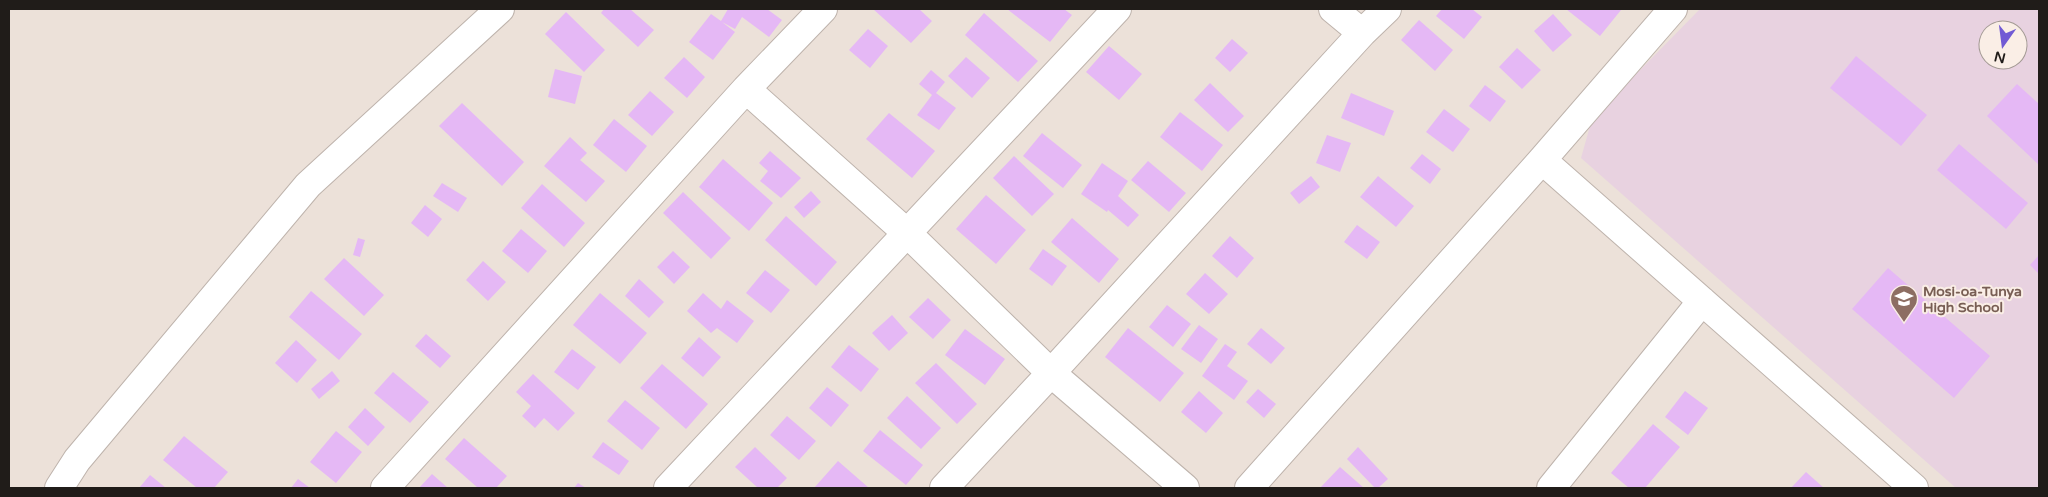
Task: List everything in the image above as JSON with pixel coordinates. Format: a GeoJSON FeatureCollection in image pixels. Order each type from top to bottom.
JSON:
{"type":"FeatureCollection","features":[{"type":"Feature","properties":{"kind":"street"},"geometry":{"type":"LineString","coordinates":[[59,488],[78,460],[308,185],[500,9]]}},
{"type":"Feature","properties":{"kind":"street"},"geometry":{"type":"LineString","coordinates":[[385,488],[746,89],[823,9]]}},
{"type":"Feature","properties":{"kind":"street"},"geometry":{"type":"LineString","coordinates":[[668,488],[1116,9]]}},
{"type":"Feature","properties":{"kind":"street"},"geometry":{"type":"LineString","coordinates":[[1332,9],[1362,33]]}},
{"type":"Feature","properties":{"kind":"street"},"geometry":{"type":"LineString","coordinates":[[944,488],[1362,33],[1387,9]]}},
{"type":"Feature","properties":{"kind":"street"},"geometry":{"type":"LineString","coordinates":[[1249,488],[1542,160],[1670,10]]}},
{"type":"Feature","properties":{"kind":"street"},"geometry":{"type":"LineString","coordinates":[[746,89],[907,233],[1051,373],[1185,488]]}},
{"type":"Feature","properties":{"kind":"street"},"geometry":{"type":"LineString","coordinates":[[1542,160],[1914,488]]}},
{"type":"Feature","properties":{"kind":"street"},"geometry":{"type":"LineString","coordinates":[[1551,488],[1702,301]]}},
{"type":"Feature","properties":{"kind":"shaded area","name":"Mosi-oa-Tunya High School"},"geometry":{"type":"Polygon","coordinates":[[[1700,9],[2039,9],[2039,488],[1956,488],[1581,158],[1592,119],[1700,9]]]}},
{"type":"Feature","properties":{"kind":"building"},"geometry":{"type":"Polygon","coordinates":[[[604,9],[630,9],[654,30],[638,47],[601,13],[604,9]]]}},
{"type":"Feature","properties":{"kind":"building"},"geometry":{"type":"Polygon","coordinates":[[[728,9],[767,9],[782,20],[769,37],[742,17],[735,29],[722,22],[735,32],[713,60],[689,42],[711,14],[721,21],[728,9]]]}},
{"type":"Feature","properties":{"kind":"building"},"geometry":{"type":"Polygon","coordinates":[[[873,9],[919,9],[932,21],[911,43],[873,9]]]}},
{"type":"Feature","properties":{"kind":"building"},"geometry":{"type":"Polygon","coordinates":[[[1007,9],[1064,9],[1072,15],[1050,42],[1007,9]]]}},
{"type":"Feature","properties":{"kind":"building"},"geometry":{"type":"Polygon","coordinates":[[[1442,9],[1472,9],[1482,17],[1464,39],[1436,16],[1442,9]]]}},
{"type":"Feature","properties":{"kind":"building"},"geometry":{"type":"Polygon","coordinates":[[[1566,9],[1619,9],[1621,10],[1600,36],[1566,9]]]}},
{"type":"Feature","properties":{"kind":"building"},"geometry":{"type":"Polygon","coordinates":[[[566,12],[605,50],[584,72],[545,34],[566,12]]]}},
{"type":"Feature","properties":{"kind":"building"},"geometry":{"type":"Polygon","coordinates":[[[984,13],[1038,61],[1018,82],[965,35],[984,13]]]}},
{"type":"Feature","properties":{"kind":"building"},"geometry":{"type":"Polygon","coordinates":[[[1553,14],[1572,35],[1553,52],[1534,31],[1553,14]]]}},
{"type":"Feature","properties":{"kind":"building"},"geometry":{"type":"Polygon","coordinates":[[[1419,20],[1453,50],[1435,71],[1401,40],[1419,20]]]}},
{"type":"Feature","properties":{"kind":"building"},"geometry":{"type":"Polygon","coordinates":[[[868,29],[888,46],[870,68],[849,50],[868,29]]]}},
{"type":"Feature","properties":{"kind":"building"},"geometry":{"type":"Polygon","coordinates":[[[1232,39],[1248,53],[1230,72],[1215,58],[1232,39]]]}},
{"type":"Feature","properties":{"kind":"building"},"geometry":{"type":"Polygon","coordinates":[[[1109,46],[1142,74],[1119,100],[1086,72],[1109,46]]]}},
{"type":"Feature","properties":{"kind":"building"},"geometry":{"type":"Polygon","coordinates":[[[1517,48],[1541,70],[1522,89],[1499,67],[1517,48]]]}},
{"type":"Feature","properties":{"kind":"building"},"geometry":{"type":"Polygon","coordinates":[[[1856,56],[1927,115],[1901,146],[1830,88],[1856,56]]]}},
{"type":"Feature","properties":{"kind":"building"},"geometry":{"type":"Polygon","coordinates":[[[684,57],[705,77],[687,98],[664,78],[684,57]]]}},
{"type":"Feature","properties":{"kind":"building"},"geometry":{"type":"Polygon","coordinates":[[[966,57],[990,78],[972,98],[948,76],[966,57]]]}},
{"type":"Feature","properties":{"kind":"building"},"geometry":{"type":"Polygon","coordinates":[[[555,69],[582,76],[575,104],[548,97],[555,69]]]}},
{"type":"Feature","properties":{"kind":"building"},"geometry":{"type":"Polygon","coordinates":[[[931,70],[945,82],[936,93],[956,108],[939,130],[917,115],[932,95],[919,84],[931,70]]]}},
{"type":"Feature","properties":{"kind":"building"},"geometry":{"type":"Polygon","coordinates":[[[1210,83],[1244,116],[1228,132],[1194,100],[1210,83]]]}},
{"type":"Feature","properties":{"kind":"building"},"geometry":{"type":"Polygon","coordinates":[[[2017,84],[2039,104],[2039,165],[1987,116],[2017,84]]]}},
{"type":"Feature","properties":{"kind":"building"},"geometry":{"type":"Polygon","coordinates":[[[1485,85],[1506,101],[1490,122],[1469,106],[1485,85]]]}},
{"type":"Feature","properties":{"kind":"building"},"geometry":{"type":"Polygon","coordinates":[[[650,91],[674,112],[652,136],[628,115],[650,91]]]}},
{"type":"Feature","properties":{"kind":"building"},"geometry":{"type":"Polygon","coordinates":[[[1351,93],[1394,111],[1384,136],[1341,118],[1351,93]]]}},
{"type":"Feature","properties":{"kind":"building"},"geometry":{"type":"Polygon","coordinates":[[[462,103],[524,162],[502,186],[439,126],[462,103]]]}},
{"type":"Feature","properties":{"kind":"building"},"geometry":{"type":"Polygon","coordinates":[[[1444,109],[1470,129],[1453,152],[1426,132],[1444,109]]]}},
{"type":"Feature","properties":{"kind":"building"},"geometry":{"type":"Polygon","coordinates":[[[1180,112],[1223,145],[1202,171],[1160,137],[1180,112]]]}},
{"type":"Feature","properties":{"kind":"building"},"geometry":{"type":"Polygon","coordinates":[[[889,113],[935,151],[912,178],[866,139],[889,113]]]}},
{"type":"Feature","properties":{"kind":"building"},"geometry":{"type":"Polygon","coordinates":[[[614,119],[647,146],[626,172],[593,145],[614,119]]]}},
{"type":"Feature","properties":{"kind":"building"},"geometry":{"type":"Polygon","coordinates":[[[1042,133],[1082,165],[1063,188],[1023,156],[1042,133]]]}},
{"type":"Feature","properties":{"kind":"building"},"geometry":{"type":"Polygon","coordinates":[[[1327,135],[1351,143],[1340,172],[1316,163],[1327,135]]]}},
{"type":"Feature","properties":{"kind":"building"},"geometry":{"type":"Polygon","coordinates":[[[570,137],[587,153],[580,160],[605,181],[586,202],[544,166],[570,137]]]}},
{"type":"Feature","properties":{"kind":"building"},"geometry":{"type":"Polygon","coordinates":[[[1959,144],[2028,203],[2006,229],[1937,170],[1959,144]]]}},
{"type":"Feature","properties":{"kind":"building"},"geometry":{"type":"Polygon","coordinates":[[[770,151],[801,178],[781,198],[760,181],[768,171],[759,163],[770,151]]]}},
{"type":"Feature","properties":{"kind":"building"},"geometry":{"type":"Polygon","coordinates":[[[1422,154],[1441,169],[1430,184],[1410,168],[1422,154]]]}},
{"type":"Feature","properties":{"kind":"building"},"geometry":{"type":"Polygon","coordinates":[[[1014,156],[1054,194],[1032,216],[993,178],[1014,156]]]}},
{"type":"Feature","properties":{"kind":"building"},"geometry":{"type":"Polygon","coordinates":[[[723,159],[773,203],[749,231],[699,187],[723,159]]]}},
{"type":"Feature","properties":{"kind":"building"},"geometry":{"type":"Polygon","coordinates":[[[1148,161],[1186,193],[1169,212],[1131,180],[1148,161]]]}},
{"type":"Feature","properties":{"kind":"building"},"geometry":{"type":"Polygon","coordinates":[[[1102,163],[1128,181],[1118,196],[1139,215],[1128,227],[1108,210],[1107,212],[1081,194],[1102,163]]]}},
{"type":"Feature","properties":{"kind":"building"},"geometry":{"type":"Polygon","coordinates":[[[1311,176],[1320,187],[1299,204],[1290,193],[1311,176]]]}},
{"type":"Feature","properties":{"kind":"building"},"geometry":{"type":"Polygon","coordinates":[[[1378,176],[1414,206],[1396,227],[1360,197],[1378,176]]]}},
{"type":"Feature","properties":{"kind":"building"},"geometry":{"type":"Polygon","coordinates":[[[442,183],[467,198],[458,212],[433,196],[442,183]]]}},
{"type":"Feature","properties":{"kind":"building"},"geometry":{"type":"Polygon","coordinates":[[[542,184],[585,223],[564,247],[521,208],[542,184]]]}},
{"type":"Feature","properties":{"kind":"building"},"geometry":{"type":"Polygon","coordinates":[[[811,191],[821,202],[804,218],[794,207],[811,191]]]}},
{"type":"Feature","properties":{"kind":"building"},"geometry":{"type":"Polygon","coordinates":[[[683,192],[731,238],[711,259],[663,213],[683,192]]]}},
{"type":"Feature","properties":{"kind":"building"},"geometry":{"type":"Polygon","coordinates":[[[986,195],[1026,230],[996,264],[956,229],[986,195]]]}},
{"type":"Feature","properties":{"kind":"building"},"geometry":{"type":"Polygon","coordinates":[[[425,205],[442,219],[428,237],[411,223],[425,205]]]}},
{"type":"Feature","properties":{"kind":"building"},"geometry":{"type":"Polygon","coordinates":[[[786,216],[837,262],[816,286],[765,240],[786,216]]]}},
{"type":"Feature","properties":{"kind":"building"},"geometry":{"type":"Polygon","coordinates":[[[1072,218],[1119,259],[1099,283],[1051,242],[1072,218]]]}},
{"type":"Feature","properties":{"kind":"building"},"geometry":{"type":"Polygon","coordinates":[[[1357,225],[1380,242],[1367,259],[1344,242],[1357,225]]]}},
{"type":"Feature","properties":{"kind":"building"},"geometry":{"type":"Polygon","coordinates":[[[521,229],[547,251],[528,273],[502,251],[521,229]]]}},
{"type":"Feature","properties":{"kind":"building"},"geometry":{"type":"Polygon","coordinates":[[[1230,236],[1254,258],[1237,278],[1212,256],[1230,236]]]}},
{"type":"Feature","properties":{"kind":"building"},"geometry":{"type":"Polygon","coordinates":[[[358,238],[365,240],[360,257],[353,255],[358,238]]]}},
{"type":"Feature","properties":{"kind":"building"},"geometry":{"type":"Polygon","coordinates":[[[1043,249],[1067,266],[1052,286],[1029,269],[1043,249]]]}},
{"type":"Feature","properties":{"kind":"building"},"geometry":{"type":"Polygon","coordinates":[[[673,251],[690,267],[674,284],[657,267],[673,251]]]}},
{"type":"Feature","properties":{"kind":"building"},"geometry":{"type":"Polygon","coordinates":[[[2039,255],[2039,274],[2030,265],[2039,255]]]}},
{"type":"Feature","properties":{"kind":"building"},"geometry":{"type":"Polygon","coordinates":[[[344,258],[384,295],[364,316],[324,279],[344,258]]]}},
{"type":"Feature","properties":{"kind":"building"},"geometry":{"type":"Polygon","coordinates":[[[483,261],[506,282],[488,301],[466,280],[483,261]]]}},
{"type":"Feature","properties":{"kind":"building"},"geometry":{"type":"Polygon","coordinates":[[[1888,268],[1990,356],[1954,398],[1852,309],[1888,268]]]}},
{"type":"Feature","properties":{"kind":"building"},"geometry":{"type":"Polygon","coordinates":[[[765,270],[790,290],[771,313],[746,293],[765,270]]]}},
{"type":"Feature","properties":{"kind":"building"},"geometry":{"type":"Polygon","coordinates":[[[1205,273],[1228,294],[1209,314],[1186,294],[1205,273]]]}},
{"type":"Feature","properties":{"kind":"building"},"geometry":{"type":"Polygon","coordinates":[[[639,279],[664,302],[649,318],[625,296],[639,279]]]}},
{"type":"Feature","properties":{"kind":"building"},"geometry":{"type":"Polygon","coordinates":[[[311,291],[362,334],[339,360],[289,317],[311,291]]]}},
{"type":"Feature","properties":{"kind":"building"},"geometry":{"type":"Polygon","coordinates":[[[600,293],[647,333],[620,364],[573,325],[600,293]]]}},
{"type":"Feature","properties":{"kind":"building"},"geometry":{"type":"Polygon","coordinates":[[[703,293],[721,309],[727,300],[754,321],[737,343],[717,328],[711,333],[687,311],[703,293]]]}},
{"type":"Feature","properties":{"kind":"building"},"geometry":{"type":"Polygon","coordinates":[[[928,298],[951,320],[933,339],[909,317],[928,298]]]}},
{"type":"Feature","properties":{"kind":"building"},"geometry":{"type":"Polygon","coordinates":[[[1167,305],[1191,324],[1173,347],[1149,327],[1167,305]]]}},
{"type":"Feature","properties":{"kind":"building"},"geometry":{"type":"Polygon","coordinates":[[[892,315],[908,333],[889,351],[872,333],[892,315]]]}},
{"type":"Feature","properties":{"kind":"building"},"geometry":{"type":"Polygon","coordinates":[[[1199,325],[1218,339],[1201,363],[1181,349],[1199,325]]]}},
{"type":"Feature","properties":{"kind":"building"},"geometry":{"type":"Polygon","coordinates":[[[1128,328],[1184,373],[1160,402],[1105,357],[1128,328]]]}},
{"type":"Feature","properties":{"kind":"building"},"geometry":{"type":"Polygon","coordinates":[[[1261,328],[1285,348],[1271,364],[1247,344],[1261,328]]]}},
{"type":"Feature","properties":{"kind":"building"},"geometry":{"type":"Polygon","coordinates":[[[965,329],[1005,359],[985,385],[945,355],[965,329]]]}},
{"type":"Feature","properties":{"kind":"building"},"geometry":{"type":"Polygon","coordinates":[[[426,334],[451,356],[440,368],[415,346],[426,334]]]}},
{"type":"Feature","properties":{"kind":"building"},"geometry":{"type":"Polygon","coordinates":[[[699,337],[721,357],[703,377],[681,358],[699,337]]]}},
{"type":"Feature","properties":{"kind":"building"},"geometry":{"type":"Polygon","coordinates":[[[296,340],[317,360],[297,383],[275,363],[296,340]]]}},
{"type":"Feature","properties":{"kind":"building"},"geometry":{"type":"Polygon","coordinates":[[[1225,344],[1237,352],[1227,366],[1248,381],[1234,400],[1202,376],[1225,344]]]}},
{"type":"Feature","properties":{"kind":"building"},"geometry":{"type":"Polygon","coordinates":[[[849,345],[879,369],[861,392],[831,367],[849,345]]]}},
{"type":"Feature","properties":{"kind":"building"},"geometry":{"type":"Polygon","coordinates":[[[572,349],[596,367],[578,390],[554,372],[572,349]]]}},
{"type":"Feature","properties":{"kind":"building"},"geometry":{"type":"Polygon","coordinates":[[[936,363],[977,404],[957,424],[915,383],[936,363]]]}},
{"type":"Feature","properties":{"kind":"building"},"geometry":{"type":"Polygon","coordinates":[[[662,364],[708,404],[686,429],[640,388],[662,364]]]}},
{"type":"Feature","properties":{"kind":"building"},"geometry":{"type":"Polygon","coordinates":[[[332,371],[340,381],[319,399],[311,389],[332,371]]]}},
{"type":"Feature","properties":{"kind":"building"},"geometry":{"type":"Polygon","coordinates":[[[393,372],[429,402],[410,423],[374,393],[393,372]]]}},
{"type":"Feature","properties":{"kind":"building"},"geometry":{"type":"Polygon","coordinates":[[[533,374],[575,413],[558,431],[544,418],[535,428],[522,416],[531,406],[516,392],[533,374]]]}},
{"type":"Feature","properties":{"kind":"building"},"geometry":{"type":"Polygon","coordinates":[[[827,387],[849,405],[831,427],[809,408],[827,387]]]}},
{"type":"Feature","properties":{"kind":"building"},"geometry":{"type":"Polygon","coordinates":[[[1258,389],[1276,404],[1264,418],[1246,402],[1258,389]]]}},
{"type":"Feature","properties":{"kind":"building"},"geometry":{"type":"Polygon","coordinates":[[[1199,391],[1223,413],[1206,433],[1181,412],[1199,391]]]}},
{"type":"Feature","properties":{"kind":"building"},"geometry":{"type":"Polygon","coordinates":[[[1685,391],[1708,408],[1688,435],[1665,417],[1685,391]]]}},
{"type":"Feature","properties":{"kind":"building"},"geometry":{"type":"Polygon","coordinates":[[[907,396],[941,428],[921,449],[887,418],[907,396]]]}},
{"type":"Feature","properties":{"kind":"building"},"geometry":{"type":"Polygon","coordinates":[[[625,400],[660,428],[642,450],[607,421],[625,400]]]}},
{"type":"Feature","properties":{"kind":"building"},"geometry":{"type":"Polygon","coordinates":[[[365,408],[385,427],[368,446],[348,427],[365,408]]]}},
{"type":"Feature","properties":{"kind":"building"},"geometry":{"type":"Polygon","coordinates":[[[787,416],[816,441],[799,460],[770,435],[787,416]]]}},
{"type":"Feature","properties":{"kind":"building"},"geometry":{"type":"Polygon","coordinates":[[[1653,424],[1680,447],[1645,488],[1629,488],[1611,473],[1653,424]]]}},
{"type":"Feature","properties":{"kind":"building"},"geometry":{"type":"Polygon","coordinates":[[[880,430],[923,465],[906,485],[863,451],[880,430]]]}},
{"type":"Feature","properties":{"kind":"building"},"geometry":{"type":"Polygon","coordinates":[[[336,431],[362,452],[336,483],[310,462],[336,431]]]}},
{"type":"Feature","properties":{"kind":"building"},"geometry":{"type":"Polygon","coordinates":[[[184,436],[228,472],[214,488],[197,488],[163,460],[184,436]]]}},
{"type":"Feature","properties":{"kind":"building"},"geometry":{"type":"Polygon","coordinates":[[[464,438],[507,476],[496,488],[478,488],[445,459],[464,438]]]}},
{"type":"Feature","properties":{"kind":"building"},"geometry":{"type":"Polygon","coordinates":[[[603,442],[629,461],[619,475],[592,457],[603,442]]]}},
{"type":"Feature","properties":{"kind":"building"},"geometry":{"type":"Polygon","coordinates":[[[755,447],[787,478],[777,488],[758,488],[735,467],[755,447]]]}},
{"type":"Feature","properties":{"kind":"building"},"geometry":{"type":"Polygon","coordinates":[[[1358,447],[1388,479],[1378,488],[1375,488],[1347,459],[1358,447]]]}},
{"type":"Feature","properties":{"kind":"building"},"geometry":{"type":"Polygon","coordinates":[[[838,461],[869,488],[814,488],[838,461]]]}},
{"type":"Feature","properties":{"kind":"building"},"geometry":{"type":"Polygon","coordinates":[[[1340,467],[1364,488],[1320,488],[1340,467]]]}},
{"type":"Feature","properties":{"kind":"building"},"geometry":{"type":"Polygon","coordinates":[[[1806,472],[1824,488],[1791,488],[1806,472]]]}},
{"type":"Feature","properties":{"kind":"building"},"geometry":{"type":"Polygon","coordinates":[[[432,474],[448,488],[419,488],[432,474]]]}},
{"type":"Feature","properties":{"kind":"building"},"geometry":{"type":"Polygon","coordinates":[[[150,475],[166,488],[139,488],[150,475]]]}},
{"type":"Feature","properties":{"kind":"building"},"geometry":{"type":"Polygon","coordinates":[[[298,479],[310,488],[291,488],[298,479]]]}},
{"type":"Feature","properties":{"kind":"building"},"geometry":{"type":"Polygon","coordinates":[[[578,483],[586,488],[574,488],[578,483]]]}},
{"type":"Feature","properties":{"kind":"place","name":"Mosi-oa-Tunya High School"},"geometry":{"type":"Point","coordinates":[1904,323]}}]}
